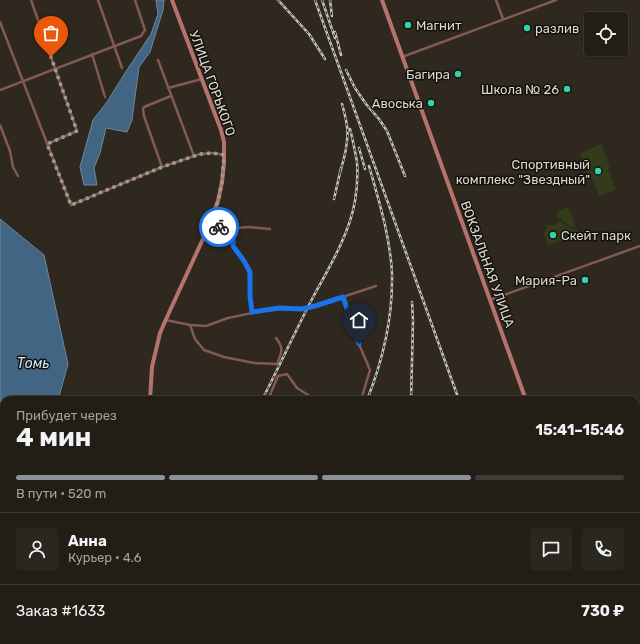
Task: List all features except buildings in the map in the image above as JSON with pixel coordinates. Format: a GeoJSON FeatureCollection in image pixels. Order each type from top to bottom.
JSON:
{"type":"FeatureCollection","features":[{"type":"Feature","properties":{"kind":"main road","name":"УЛИЦА ГОРЬКОГО"},"geometry":{"type":"LineString","coordinates":[[150,396],[152,367],[160,333],[218,201],[222,182],[224,155],[224,142],[221,130],[172,0]]}},
{"type":"Feature","properties":{"kind":"main road","name":"ВОКЗАЛЬНАЯ УЛИЦА"},"geometry":{"type":"LineString","coordinates":[[382,0],[525,396]]}},
{"type":"Feature","properties":{"kind":"street"},"geometry":{"type":"LineString","coordinates":[[31,0],[77,131],[47,144]]}},
{"type":"Feature","properties":{"kind":"street"},"geometry":{"type":"LineString","coordinates":[[98,0],[122,68]]}},
{"type":"Feature","properties":{"kind":"street"},"geometry":{"type":"LineString","coordinates":[[0,90],[141,36],[145,30],[135,0]]}},
{"type":"Feature","properties":{"kind":"street"},"geometry":{"type":"LineString","coordinates":[[496,0],[503,19]]}},
{"type":"Feature","properties":{"kind":"street"},"geometry":{"type":"LineString","coordinates":[[402,57],[556,0]]}},
{"type":"Feature","properties":{"kind":"street"},"geometry":{"type":"LineString","coordinates":[[0,22],[71,205],[162,167],[200,154],[213,153],[224,155]]}},
{"type":"Feature","properties":{"kind":"street"},"geometry":{"type":"LineString","coordinates":[[92,54],[105,97]]}},
{"type":"Feature","properties":{"kind":"street"},"geometry":{"type":"LineString","coordinates":[[158,60],[194,156]]}},
{"type":"Feature","properties":{"kind":"street"},"geometry":{"type":"LineString","coordinates":[[168,88],[202,79]]}},
{"type":"Feature","properties":{"kind":"street"},"geometry":{"type":"LineString","coordinates":[[162,167],[144,116],[143,108],[171,96]]}},
{"type":"Feature","properties":{"kind":"street"},"geometry":{"type":"LineString","coordinates":[[0,126],[10,151],[13,167],[18,176]]}},
{"type":"Feature","properties":{"kind":"street"},"geometry":{"type":"LineString","coordinates":[[209,223],[225,230],[249,227],[270,229]]}},
{"type":"Feature","properties":{"kind":"street"},"geometry":{"type":"LineString","coordinates":[[233,229],[233,246],[250,272],[252,312]]}},
{"type":"Feature","properties":{"kind":"street"},"geometry":{"type":"LineString","coordinates":[[490,300],[640,246]]}},
{"type":"Feature","properties":{"kind":"street"},"geometry":{"type":"LineString","coordinates":[[166,320],[190,325],[206,326],[228,318],[252,312],[279,308],[302,309],[315,306],[376,286]]}},
{"type":"Feature","properties":{"kind":"street"},"geometry":{"type":"LineString","coordinates":[[343,297],[359,344],[370,370],[362,396]]}},
{"type":"Feature","properties":{"kind":"street"},"geometry":{"type":"LineString","coordinates":[[190,325],[195,339],[204,350],[224,358],[254,363],[277,364],[282,352],[280,344],[276,338]]}},
{"type":"Feature","properties":{"kind":"street"},"geometry":{"type":"LineString","coordinates":[[270,396],[278,376],[287,374],[297,388],[310,396]]}},
{"type":"Feature","properties":{"kind":"green space","name":"Спортивный комплекс \"Звездный\""},"geometry":{"type":"Polygon","coordinates":[[[602,144],[610,167],[608,168],[616,190],[599,196],[591,174],[588,175],[580,153],[602,144]]]}},
{"type":"Feature","properties":{"kind":"green space"},"geometry":{"type":"Polygon","coordinates":[[[568,207],[576,227],[573,228],[561,220],[562,218],[560,219],[557,217],[558,210],[563,210],[568,207]]]}},
{"type":"Feature","properties":{"kind":"green space"},"geometry":{"type":"Polygon","coordinates":[[[560,221],[573,230],[577,229],[579,235],[548,245],[544,234],[547,225],[554,225],[560,221]]]}},
{"type":"Feature","properties":{"kind":"water"},"geometry":{"type":"Polygon","coordinates":[[[156,0],[164,0],[163,10],[150,52],[139,67],[132,120],[127,132],[106,128],[100,153],[94,168],[97,185],[84,185],[80,167],[93,120],[107,102],[151,34],[158,14],[156,0]]]}},
{"type":"Feature","properties":{"kind":"water","name":"Томь"},"geometry":{"type":"Polygon","coordinates":[[[0,219],[44,255],[68,364],[59,396],[0,396],[0,219]]]}},
{"type":"Feature","properties":{"kind":"railway"},"geometry":{"type":"LineString","coordinates":[[278,0],[309,34],[325,59]]}},
{"type":"Feature","properties":{"kind":"railway"},"geometry":{"type":"LineString","coordinates":[[315,0],[458,396]]}},
{"type":"Feature","properties":{"kind":"railway"},"geometry":{"type":"LineString","coordinates":[[322,0],[335,38]]}},
{"type":"Feature","properties":{"kind":"railway"},"geometry":{"type":"LineString","coordinates":[[330,0],[332,16]]}},
{"type":"Feature","properties":{"kind":"railway"},"geometry":{"type":"LineString","coordinates":[[335,32],[341,55]]}},
{"type":"Feature","properties":{"kind":"railway"},"geometry":{"type":"LineString","coordinates":[[346,70],[355,88],[387,131],[405,176]]}},
{"type":"Feature","properties":{"kind":"railway"},"geometry":{"type":"LineString","coordinates":[[340,173],[347,144],[347,123],[342,104]]}},
{"type":"Feature","properties":{"kind":"railway"},"geometry":{"type":"LineString","coordinates":[[264,396],[305,313],[337,253],[348,227],[357,187],[357,162],[350,129]]}},
{"type":"Feature","properties":{"kind":"railway"},"geometry":{"type":"LineString","coordinates":[[359,148],[365,169]]}},
{"type":"Feature","properties":{"kind":"railway"},"geometry":{"type":"LineString","coordinates":[[369,166],[380,205],[389,246],[392,289],[386,338],[378,369],[369,396]]}},
{"type":"Feature","properties":{"kind":"railway"},"geometry":{"type":"LineString","coordinates":[[334,199],[341,168]]}},
{"type":"Feature","properties":{"kind":"railway"},"geometry":{"type":"LineString","coordinates":[[411,396],[412,302]]}},
{"type":"Feature","properties":{"kind":"way so far"},"geometry":{"type":"LineString","coordinates":[[51,57],[77,131],[47,144],[71,205],[162,167],[200,154],[213,153],[224,155],[222,182],[218,201],[209,223],[219,227]]}},
{"type":"Feature","properties":{"kind":"place","name":"Магнит"},"geometry":{"type":"Point","coordinates":[408,25]}},
{"type":"Feature","properties":{"kind":"place","name":"разлив"},"geometry":{"type":"Point","coordinates":[527,28]}},
{"type":"Feature","properties":{"kind":"place","name":"Багира"},"geometry":{"type":"Point","coordinates":[458,74]}},
{"type":"Feature","properties":{"kind":"place","name":"Школа № 26"},"geometry":{"type":"Point","coordinates":[567,89]}},
{"type":"Feature","properties":{"kind":"place","name":"Авоська"},"geometry":{"type":"Point","coordinates":[431,103]}},
{"type":"Feature","properties":{"kind":"place","name":"Спортивный комплекс \"Звездный\""},"geometry":{"type":"Point","coordinates":[598,171]}},
{"type":"Feature","properties":{"kind":"place","name":"Скейт парк"},"geometry":{"type":"Point","coordinates":[553,235]}},
{"type":"Feature","properties":{"kind":"place","name":"Мария-Ра"},"geometry":{"type":"Point","coordinates":[585,280]}},
{"type":"Feature","properties":{"kind":"route"},"geometry":{"type":"LineString","coordinates":[[219,227],[225,230],[233,229],[233,246],[250,272],[252,312],[279,308],[302,309],[343,297],[359,344]]}}]}
